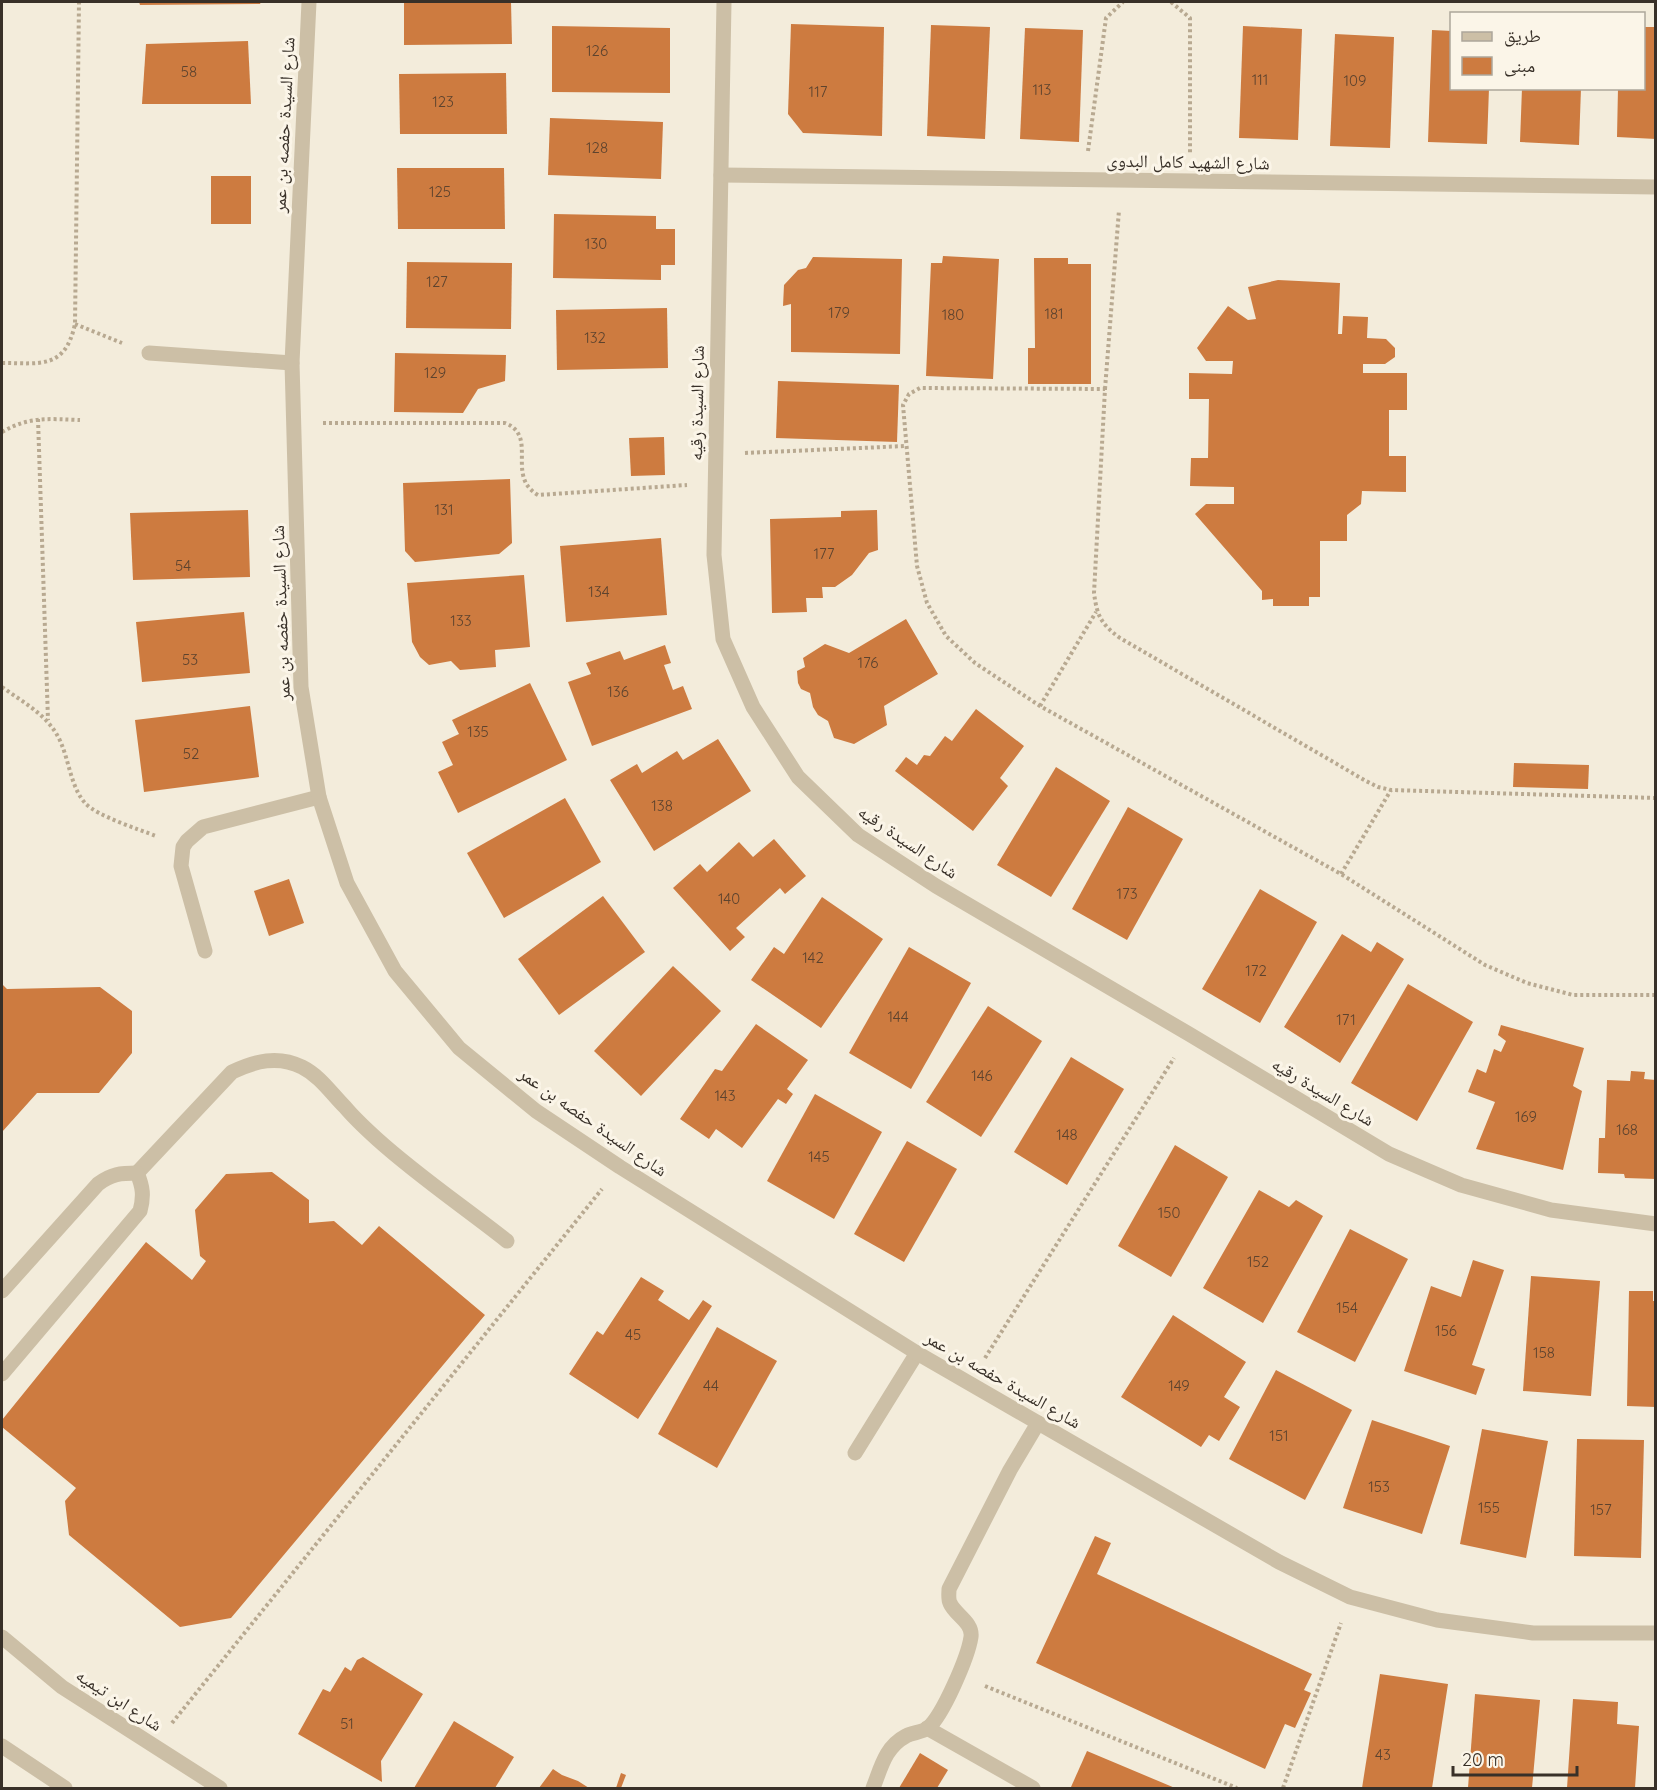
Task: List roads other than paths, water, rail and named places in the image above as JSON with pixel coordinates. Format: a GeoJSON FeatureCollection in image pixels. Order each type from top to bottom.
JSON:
{"type":"FeatureCollection","features":[{"type":"Feature","properties":{"kind":"street","name":"شارع السيدة حفصه بن عمر"},"geometry":{"type":"LineString","coordinates":[[309,2],[292,363],[300,687],[319,797],[346,883],[395,971],[459,1048],[536,1112],[917,1353],[1279,1562],[1350,1597],[1437,1620],[1533,1633],[1656,1633]]}},
{"type":"Feature","properties":{"kind":"street","name":"شارع السيدة رقيه"},"geometry":{"type":"LineString","coordinates":[[724,2],[714,555],[723,639],[753,707],[798,777],[858,835],[936,886],[1389,1154],[1461,1185],[1551,1210],[1656,1224]]}},
{"type":"Feature","properties":{"kind":"street","name":"شارع الشهيد كامل البدوى"},"geometry":{"type":"LineString","coordinates":[[721,175],[1656,187]]}},
{"type":"Feature","properties":{"kind":"street"},"geometry":{"type":"LineString","coordinates":[[149,353],[292,363]]}},
{"type":"Feature","properties":{"kind":"street"},"geometry":{"type":"LineString","coordinates":[[205,951],[180,866],[183,847],[194,833],[203,827],[319,797]]}},
{"type":"Feature","properties":{"kind":"street"},"geometry":{"type":"LineString","coordinates":[[2,1291],[98,1184],[109,1176],[120,1173],[137,1173],[232,1072],[248,1064],[266,1060],[284,1060],[301,1066],[317,1076],[379,1141],[507,1241]]}},
{"type":"Feature","properties":{"kind":"street"},"geometry":{"type":"LineString","coordinates":[[2,1374],[140,1211],[144,1198],[143,1187],[137,1173]]}},
{"type":"Feature","properties":{"kind":"street"},"geometry":{"type":"LineString","coordinates":[[855,1453],[917,1353]]}},
{"type":"Feature","properties":{"kind":"street"},"geometry":{"type":"LineString","coordinates":[[873,1788],[889,1750],[898,1740],[927,1728],[936,1719],[958,1675],[971,1635],[969,1627],[949,1601],[949,1589],[1010,1470],[1038,1423]]}},
{"type":"Feature","properties":{"kind":"street","name":"شارع ابن تيميه"},"geometry":{"type":"LineString","coordinates":[[2,1637],[62,1687],[220,1788]]}},
{"type":"Feature","properties":{"kind":"street"},"geometry":{"type":"LineString","coordinates":[[927,1728],[1033,1788]]}},
{"type":"Feature","properties":{"kind":"street"},"geometry":{"type":"LineString","coordinates":[[2,1746],[65,1788]]}}]}
